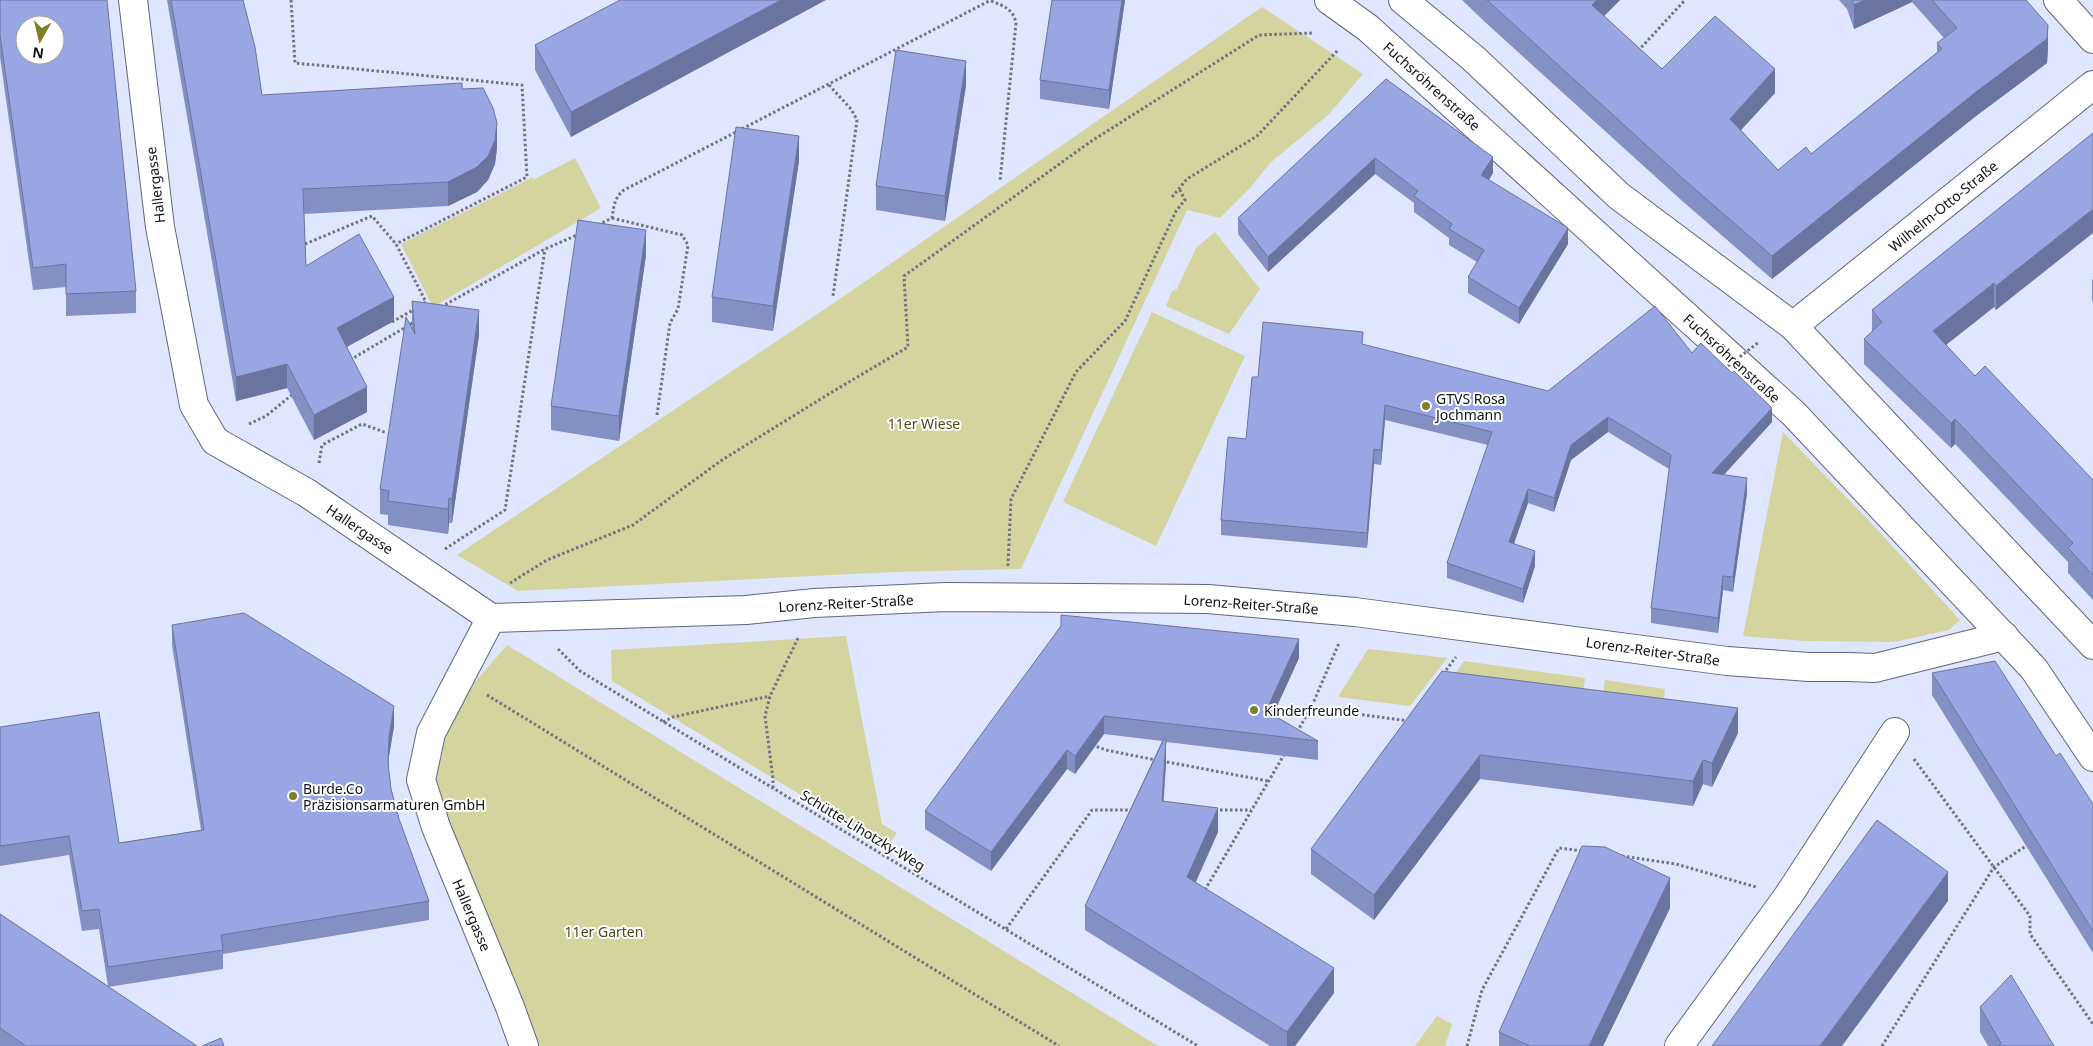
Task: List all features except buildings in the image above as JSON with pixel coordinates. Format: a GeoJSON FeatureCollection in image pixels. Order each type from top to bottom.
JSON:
{"type":"FeatureCollection","features":[{"type":"Feature","properties":{"kind":"street","name":"Hallergasse"},"geometry":{"type":"LineString","coordinates":[[133,0],[160,227],[194,405],[215,441],[307,493],[491,618],[431,733],[421,780],[436,827],[510,1007],[524,1046]]}},
{"type":"Feature","properties":{"kind":"street","name":"Fuchsröhrenstraße"},"geometry":{"type":"LineString","coordinates":[[1329,0],[1368,28],[1794,414],[2034,669],[2093,757]]}},
{"type":"Feature","properties":{"kind":"street"},"geometry":{"type":"LineString","coordinates":[[1403,0],[1473,58],[1619,196],[1793,326],[2093,646]]}},
{"type":"Feature","properties":{"kind":"street"},"geometry":{"type":"LineString","coordinates":[[2058,0],[2093,39]]}},
{"type":"Feature","properties":{"kind":"street","name":"Wilhelm-Otto-Straße"},"geometry":{"type":"LineString","coordinates":[[1793,326],[2093,85]]}},
{"type":"Feature","properties":{"kind":"street","name":"Lorenz-Reiter-Straße"},"geometry":{"type":"LineString","coordinates":[[491,618],[746,610],[814,603],[1008,596],[1208,599],[1355,612],[1727,660],[1809,667],[1875,668],[2004,636]]}},
{"type":"Feature","properties":{"kind":"street"},"geometry":{"type":"LineString","coordinates":[[1679,1046],[1788,896],[1895,732]]}},
{"type":"Feature","properties":{"kind":"path"},"geometry":{"type":"LineString","coordinates":[[291,0],[295,63],[522,85],[527,177],[396,244]]}},
{"type":"Feature","properties":{"kind":"path"},"geometry":{"type":"LineString","coordinates":[[612,218],[615,201],[624,190],[992,0],[1013,13],[1016,23],[1000,181]]}},
{"type":"Feature","properties":{"kind":"path"},"geometry":{"type":"LineString","coordinates":[[1634,55],[1685,0]]}},
{"type":"Feature","properties":{"kind":"path"},"geometry":{"type":"LineString","coordinates":[[462,598],[514,582],[547,560],[633,525],[722,460],[908,347],[904,276],[1090,142],[1259,34],[1314,33]]}},
{"type":"Feature","properties":{"kind":"path"},"geometry":{"type":"LineString","coordinates":[[1172,197],[1187,179],[1256,136],[1338,50]]}},
{"type":"Feature","properties":{"kind":"path"},"geometry":{"type":"LineString","coordinates":[[829,85],[851,109],[856,120],[834,296]]}},
{"type":"Feature","properties":{"kind":"path"},"geometry":{"type":"LineString","coordinates":[[1008,596],[1011,499],[1076,372],[1125,321],[1176,211],[1185,200],[1180,188]]}},
{"type":"Feature","properties":{"kind":"path"},"geometry":{"type":"LineString","coordinates":[[305,244],[372,216],[396,244],[426,302],[392,322]]}},
{"type":"Feature","properties":{"kind":"path"},"geometry":{"type":"LineString","coordinates":[[595,226],[612,218],[682,235],[688,245],[678,309],[670,323],[657,415]]}},
{"type":"Feature","properties":{"kind":"path"},"geometry":{"type":"LineString","coordinates":[[433,312],[545,249],[587,230]]}},
{"type":"Feature","properties":{"kind":"path"},"geometry":{"type":"LineString","coordinates":[[419,569],[505,510],[545,249]]}},
{"type":"Feature","properties":{"kind":"path"},"geometry":{"type":"LineString","coordinates":[[349,360],[424,316]]}},
{"type":"Feature","properties":{"kind":"path"},"geometry":{"type":"LineString","coordinates":[[1717,375],[1759,342]]}},
{"type":"Feature","properties":{"kind":"path"},"geometry":{"type":"LineString","coordinates":[[266,416],[301,389]]}},
{"type":"Feature","properties":{"kind":"path"},"geometry":{"type":"LineString","coordinates":[[307,493],[317,473],[322,445],[362,424],[387,433]]}},
{"type":"Feature","properties":{"kind":"path","name":"Schütte-Lihotzky-Weg"},"geometry":{"type":"LineString","coordinates":[[529,617],[580,671],[1198,1046]]}},
{"type":"Feature","properties":{"kind":"path"},"geometry":{"type":"LineString","coordinates":[[773,788],[774,779],[765,716],[770,696],[802,630]]}},
{"type":"Feature","properties":{"kind":"path"},"geometry":{"type":"LineString","coordinates":[[1296,732],[1310,708],[1339,646],[1340,638]]}},
{"type":"Feature","properties":{"kind":"path"},"geometry":{"type":"LineString","coordinates":[[1437,682],[1459,652]]}},
{"type":"Feature","properties":{"kind":"path"},"geometry":{"type":"LineString","coordinates":[[459,678],[1059,1046]]}},
{"type":"Feature","properties":{"kind":"path"},"geometry":{"type":"LineString","coordinates":[[662,722],[673,717],[770,696]]}},
{"type":"Feature","properties":{"kind":"path"},"geometry":{"type":"LineString","coordinates":[[1273,714],[1310,708],[1408,720],[1414,723]]}},
{"type":"Feature","properties":{"kind":"path"},"geometry":{"type":"LineString","coordinates":[[1408,720],[1414,713]]}},
{"type":"Feature","properties":{"kind":"path"},"geometry":{"type":"LineString","coordinates":[[1895,732],[2030,916],[2030,934],[2093,1024]]}},
{"type":"Feature","properties":{"kind":"path"},"geometry":{"type":"LineString","coordinates":[[1084,743],[1106,750],[1268,781]]}},
{"type":"Feature","properties":{"kind":"path"},"geometry":{"type":"LineString","coordinates":[[1202,894],[1287,748]]}},
{"type":"Feature","properties":{"kind":"path"},"geometry":{"type":"LineString","coordinates":[[1006,929],[1092,810],[1142,810]]}},
{"type":"Feature","properties":{"kind":"path"},"geometry":{"type":"LineString","coordinates":[[1211,810],[1251,810]]}},
{"type":"Feature","properties":{"kind":"path"},"geometry":{"type":"LineString","coordinates":[[1882,1046],[1994,867],[2026,846]]}},
{"type":"Feature","properties":{"kind":"path"},"geometry":{"type":"LineString","coordinates":[[1467,1046],[1482,990],[1559,848],[1588,852]]}},
{"type":"Feature","properties":{"kind":"path"},"geometry":{"type":"LineString","coordinates":[[1617,856],[1676,864],[1788,896]]}},
{"type":"Feature","properties":{"kind":"green space","name":"11er Wiese"},"geometry":{"type":"Polygon","coordinates":[[[1262,7],[1363,74],[1329,114],[1270,163],[1251,187],[1220,218],[1187,210],[1021,569],[891,572],[518,591],[457,555],[828,307],[1262,7]]]}},
{"type":"Feature","properties":{"kind":"green space"},"geometry":{"type":"Polygon","coordinates":[[[575,158],[601,208],[433,307],[401,244],[533,177],[533,180],[575,158]]]}},
{"type":"Feature","properties":{"kind":"green space"},"geometry":{"type":"Polygon","coordinates":[[[1215,232],[1260,289],[1229,334],[1166,306],[1172,291],[1177,289],[1196,248],[1215,232]]]}},
{"type":"Feature","properties":{"kind":"green space"},"geometry":{"type":"Polygon","coordinates":[[[1152,312],[1245,356],[1156,546],[1063,502],[1152,312]]]}},
{"type":"Feature","properties":{"kind":"green space"},"geometry":{"type":"Polygon","coordinates":[[[1783,432],[1873,525],[1960,620],[1949,630],[1894,642],[1805,641],[1743,636],[1783,432]]]}},
{"type":"Feature","properties":{"kind":"green space"},"geometry":{"type":"Polygon","coordinates":[[[846,636],[882,824],[897,833],[887,847],[612,681],[611,650],[846,636]]]}},
{"type":"Feature","properties":{"kind":"green space","name":"11er Garten"},"geometry":{"type":"Polygon","coordinates":[[[507,645],[1158,1046],[524,1046],[436,827],[431,733],[507,645]]]}},
{"type":"Feature","properties":{"kind":"green space"},"geometry":{"type":"Polygon","coordinates":[[[1368,649],[1447,658],[1410,706],[1338,697],[1368,649]]]}},
{"type":"Feature","properties":{"kind":"green space"},"geometry":{"type":"Polygon","coordinates":[[[1464,661],[1585,678],[1583,696],[1453,677],[1464,661]]]}},
{"type":"Feature","properties":{"kind":"green space"},"geometry":{"type":"Polygon","coordinates":[[[1605,680],[1665,689],[1661,723],[1600,715],[1605,680]]]}},
{"type":"Feature","properties":{"kind":"green space"},"geometry":{"type":"Polygon","coordinates":[[[1437,1016],[1452,1024],[1445,1046],[1415,1046],[1437,1016]]]}},
{"type":"Feature","properties":{"kind":"place","name":"GTVS Rosa Jochmann"},"geometry":{"type":"Point","coordinates":[1426,406]}},
{"type":"Feature","properties":{"kind":"place","name":"Kinderfreunde"},"geometry":{"type":"Point","coordinates":[1254,710]}},
{"type":"Feature","properties":{"kind":"place","name":"Burde.Co Präzisionsarmaturen GmbH"},"geometry":{"type":"Point","coordinates":[293,796]}}]}
